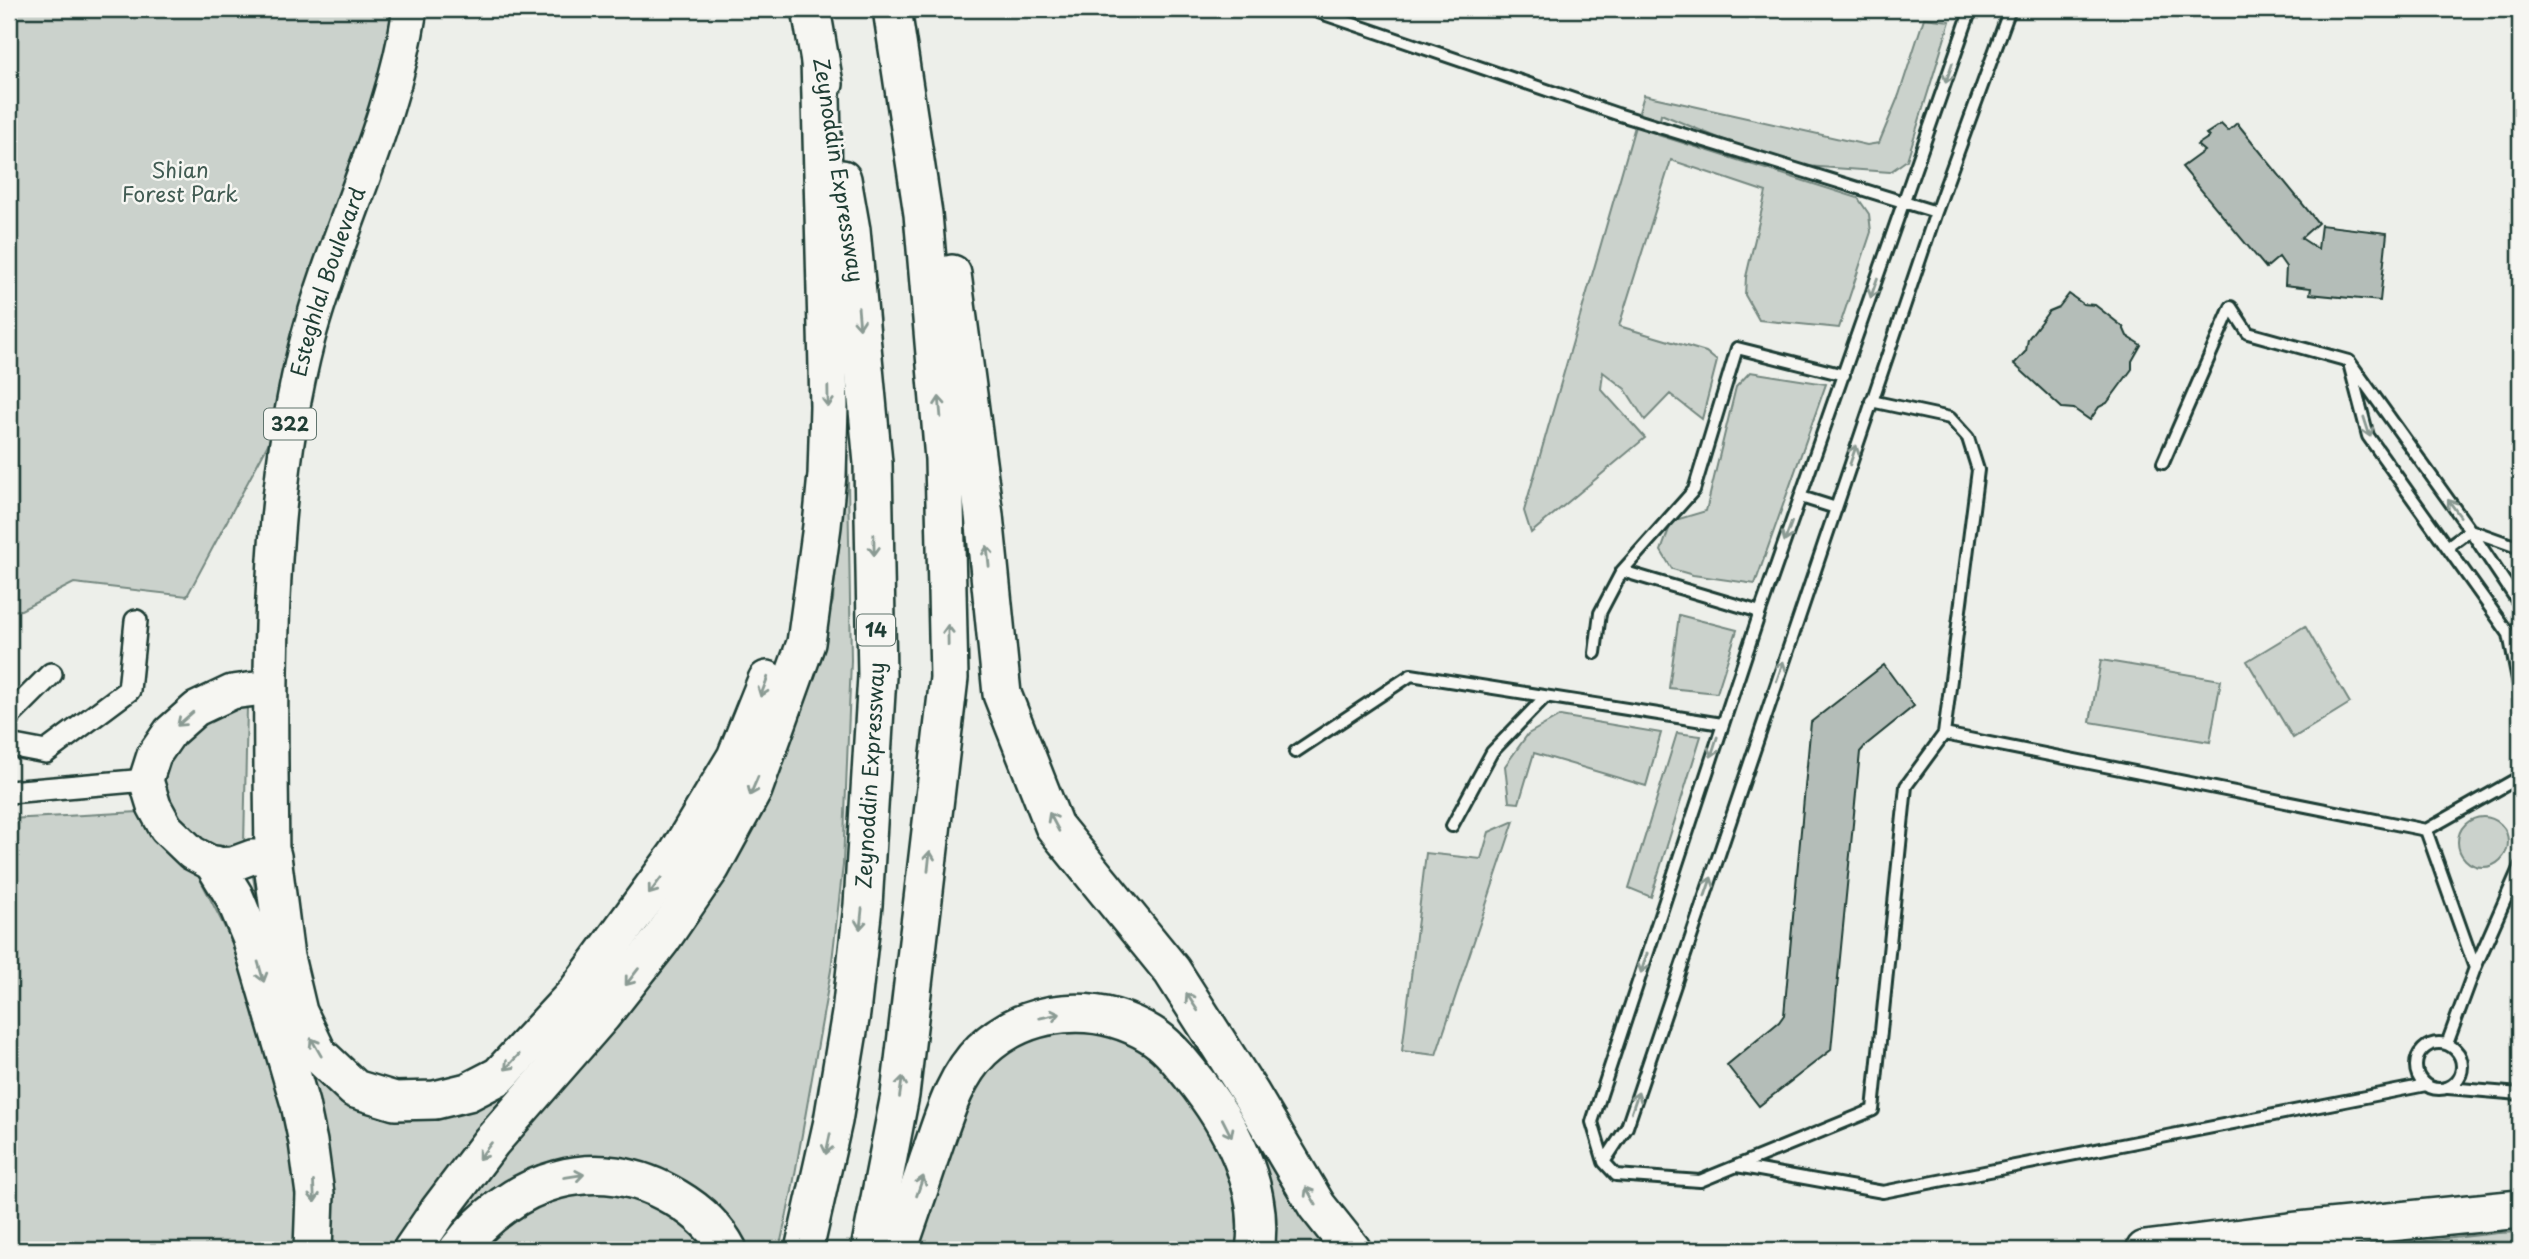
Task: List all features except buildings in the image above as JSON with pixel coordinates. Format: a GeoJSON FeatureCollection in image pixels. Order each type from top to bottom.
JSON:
{"type":"FeatureCollection","features":[{"type":"Feature","properties":{"kind":"highway","name":"Zeynoddin Expressway"},"geometry":{"type":"LineString","coordinates":[[804,1250],[833,1121],[851,1013],[863,905],[877,676],[873,463],[851,230],[811,9]]}},
{"type":"Feature","properties":{"kind":"highway"},"geometry":{"type":"LineString","coordinates":[[870,1250],[900,1095],[949,678],[944,459],[920,193],[892,9]]}},
{"type":"Feature","properties":{"kind":"highway"},"geometry":{"type":"LineString","coordinates":[[412,1250],[491,1142],[611,1004],[661,940],[710,867],[753,790],[806,643],[827,475],[829,406],[820,59]]}},
{"type":"Feature","properties":{"kind":"highway"},"geometry":{"type":"LineString","coordinates":[[920,193],[951,272],[982,502],[1002,694],[1054,826],[1172,971],[1250,1093],[1317,1206],[1352,1250]]}},
{"type":"Feature","properties":{"kind":"highway"},"geometry":{"type":"LineString","coordinates":[[262,856],[298,1012],[318,1054],[355,1089],[395,1101],[435,1100],[468,1092],[499,1076],[576,993],[677,855],[720,787],[747,731],[818,556]]}},
{"type":"Feature","properties":{"kind":"highway"},"geometry":{"type":"LineString","coordinates":[[251,937],[262,856]]}},
{"type":"Feature","properties":{"kind":"highway"},"geometry":{"type":"LineString","coordinates":[[215,864],[234,896],[251,937],[300,1104],[315,1194],[313,1250]]}},
{"type":"Feature","properties":{"kind":"highway"},"geometry":{"type":"LineString","coordinates":[[898,1250],[952,1096],[980,1052],[1001,1034],[1024,1023],[1077,1012],[1106,1015],[1152,1035],[1175,1054],[1212,1101],[1244,1162],[1254,1202],[1257,1233],[1255,1250]]}},
{"type":"Feature","properties":{"kind":"highway"},"geometry":{"type":"LineString","coordinates":[[458,1250],[492,1215],[530,1189],[564,1178],[608,1174],[626,1176],[655,1186],[682,1202],[712,1226],[728,1250]]}},
{"type":"Feature","properties":{"kind":"highway"},"geometry":{"type":"LineString","coordinates":[[2145,1250],[2289,1232],[2520,1209]]}},
{"type":"Feature","properties":{"kind":"main road","name":"Esteghlal Boulevard"},"geometry":{"type":"LineString","coordinates":[[262,856],[252,689],[258,525],[270,428],[294,320],[382,72],[393,9]]}},
{"type":"Feature","properties":{"kind":"main road","name":"Esteghlal Boulevard"},"geometry":{"type":"LineString","coordinates":[[252,689],[291,418],[309,338],[393,88],[410,9]]}},
{"type":"Feature","properties":{"kind":"main road"},"geometry":{"type":"LineString","coordinates":[[252,689],[196,709],[170,732],[154,755],[146,780],[166,828],[192,853],[215,864],[233,864],[262,856]]}},
{"type":"Feature","properties":{"kind":"street"},"geometry":{"type":"LineString","coordinates":[[9,745],[46,752],[129,690],[136,621]]}},
{"type":"Feature","properties":{"kind":"street"},"geometry":{"type":"LineString","coordinates":[[9,716],[51,674]]}},
{"type":"Feature","properties":{"kind":"street"},"geometry":{"type":"LineString","coordinates":[[9,792],[146,780]]}},
{"type":"Feature","properties":{"kind":"lane"},"geometry":{"type":"LineString","coordinates":[[1871,401],[1950,418],[1968,438],[1978,470],[1944,734],[1906,786],[1874,1110],[1700,1181],[1616,1175],[1604,1162],[1592,1122],[1760,612],[1970,9]]}},
{"type":"Feature","properties":{"kind":"lane"},"geometry":{"type":"LineString","coordinates":[[1604,1162],[1627,1127],[1871,401],[2010,9]]}},
{"type":"Feature","properties":{"kind":"lane"},"geometry":{"type":"LineString","coordinates":[[1315,11],[1617,114],[1936,212]]}},
{"type":"Feature","properties":{"kind":"lane"},"geometry":{"type":"LineString","coordinates":[[2163,463],[2231,307],[2248,333],[2349,361],[2520,605]]}},
{"type":"Feature","properties":{"kind":"lane"},"geometry":{"type":"LineString","coordinates":[[1595,653],[1600,613],[1622,571],[1694,490],[1737,348],[1843,375]]}},
{"type":"Feature","properties":{"kind":"lane"},"geometry":{"type":"LineString","coordinates":[[2349,361],[2368,436],[2509,635],[2520,690]]}},
{"type":"Feature","properties":{"kind":"lane"},"geometry":{"type":"LineString","coordinates":[[1801,496],[1836,508]]}},
{"type":"Feature","properties":{"kind":"lane"},"geometry":{"type":"LineString","coordinates":[[2447,547],[2470,530]]}},
{"type":"Feature","properties":{"kind":"lane"},"geometry":{"type":"LineString","coordinates":[[2470,530],[2520,548]]}},
{"type":"Feature","properties":{"kind":"lane"},"geometry":{"type":"LineString","coordinates":[[1622,571],[1760,612]]}},
{"type":"Feature","properties":{"kind":"lane"},"geometry":{"type":"LineString","coordinates":[[1295,752],[1411,675],[1722,724]]}},
{"type":"Feature","properties":{"kind":"lane"},"geometry":{"type":"LineString","coordinates":[[1452,826],[1492,752],[1545,696]]}},
{"type":"Feature","properties":{"kind":"lane"},"geometry":{"type":"LineString","coordinates":[[1944,734],[2426,830],[2520,778]]}},
{"type":"Feature","properties":{"kind":"lane"},"geometry":{"type":"LineString","coordinates":[[2426,830],[2475,968]]}},
{"type":"Feature","properties":{"kind":"lane"},"geometry":{"type":"LineString","coordinates":[[2447,1044],[2475,968],[2520,866]]}},
{"type":"Feature","properties":{"kind":"lane"},"geometry":{"type":"LineString","coordinates":[[2448,1088],[2459,1079],[2463,1064],[2456,1049],[2447,1044],[2434,1043],[2427,1046],[2417,1058],[2417,1074],[2426,1085],[2433,1088],[2520,1094]]}},
{"type":"Feature","properties":{"kind":"lane"},"geometry":{"type":"LineString","coordinates":[[1737,1166],[1883,1192],[2426,1085]]}},
{"type":"Feature","properties":{"kind":"lane"},"geometry":{"type":"LineString","coordinates":[[2297,1250],[2362,1243]]}},
{"type":"Feature","properties":{"kind":"green space","name":"Shian Forest Park"},"geometry":{"type":"Polygon","coordinates":[[[9,9],[417,9],[283,416],[187,596],[74,583],[21,610],[9,611],[9,9]]]}},
{"type":"Feature","properties":{"kind":"green space"},"geometry":{"type":"Polygon","coordinates":[[[1924,18],[1950,21],[1907,160],[1890,172],[1805,166],[1721,139],[1661,114],[1658,135],[1858,198],[1869,214],[1871,232],[1839,328],[1759,320],[1745,295],[1746,277],[1766,192],[1671,160],[1619,326],[1706,352],[1717,361],[1702,419],[1670,394],[1645,420],[1625,389],[1603,372],[1601,389],[1645,438],[1531,533],[1524,511],[1644,95],[1867,145],[1879,143],[1899,95],[1924,18]]]}},
{"type":"Feature","properties":{"kind":"green space"},"geometry":{"type":"Polygon","coordinates":[[[839,309],[848,481],[851,660],[843,865],[831,970],[779,1250],[740,1250],[609,1165],[445,1250],[423,1250],[594,1035],[818,649],[833,601],[839,513],[839,309]]]}},
{"type":"Feature","properties":{"kind":"green space"},"geometry":{"type":"Polygon","coordinates":[[[1750,372],[1826,384],[1755,584],[1693,575],[1672,569],[1661,551],[1672,521],[1706,511],[1736,387],[1750,372]]]}},
{"type":"Feature","properties":{"kind":"green space"},"geometry":{"type":"Polygon","coordinates":[[[1679,615],[1737,630],[1717,693],[1669,688],[1679,615]]]}},
{"type":"Feature","properties":{"kind":"green space"},"geometry":{"type":"Polygon","coordinates":[[[2305,626],[2350,703],[2293,738],[2247,661],[2305,626]]]}},
{"type":"Feature","properties":{"kind":"green space"},"geometry":{"type":"Polygon","coordinates":[[[2101,660],[2221,680],[2210,742],[2090,722],[2101,660]]]}},
{"type":"Feature","properties":{"kind":"green space"},"geometry":{"type":"Polygon","coordinates":[[[247,707],[244,845],[213,846],[186,829],[162,787],[164,763],[179,736],[219,713],[247,707]]]}},
{"type":"Feature","properties":{"kind":"green space"},"geometry":{"type":"Polygon","coordinates":[[[1560,716],[1661,733],[1646,786],[1534,753],[1519,803],[1509,802],[1505,766],[1528,734],[1560,716]]]}},
{"type":"Feature","properties":{"kind":"green space"},"geometry":{"type":"Polygon","coordinates":[[[1677,733],[1701,736],[1651,897],[1629,888],[1677,733]]]}},
{"type":"Feature","properties":{"kind":"green space"},"geometry":{"type":"Polygon","coordinates":[[[139,812],[196,871],[265,1006],[302,1167],[297,1250],[9,1250],[9,819],[139,812]]]}},
{"type":"Feature","properties":{"kind":"green space"},"geometry":{"type":"Polygon","coordinates":[[[2483,817],[2501,824],[2508,842],[2501,860],[2483,867],[2465,860],[2458,842],[2465,824],[2483,817]]]}},
{"type":"Feature","properties":{"kind":"green space"},"geometry":{"type":"Polygon","coordinates":[[[1514,821],[1436,1055],[1402,1051],[1426,853],[1481,859],[1489,832],[1514,821]]]}},
{"type":"Feature","properties":{"kind":"green space"},"geometry":{"type":"Polygon","coordinates":[[[271,876],[299,1041],[439,1114],[653,905],[694,876],[401,1250],[320,1250],[253,877],[271,876]]]}},
{"type":"Feature","properties":{"kind":"green space"},"geometry":{"type":"Polygon","coordinates":[[[1071,1021],[1154,1048],[1229,1149],[1245,1250],[918,1250],[951,1130],[996,1049],[1071,1021]]]}},
{"type":"Feature","properties":{"kind":"green space"},"geometry":{"type":"Polygon","coordinates":[[[1247,1124],[1295,1205],[1330,1250],[1266,1250],[1262,1176],[1247,1124]]]}},
{"type":"Feature","properties":{"kind":"green space"},"geometry":{"type":"Polygon","coordinates":[[[552,1190],[651,1195],[718,1250],[471,1250],[552,1190]]]}},
{"type":"Feature","properties":{"kind":"green space"},"geometry":{"type":"Polygon","coordinates":[[[2520,1232],[2520,1250],[2345,1250],[2498,1233],[2520,1232]]]}}]}
